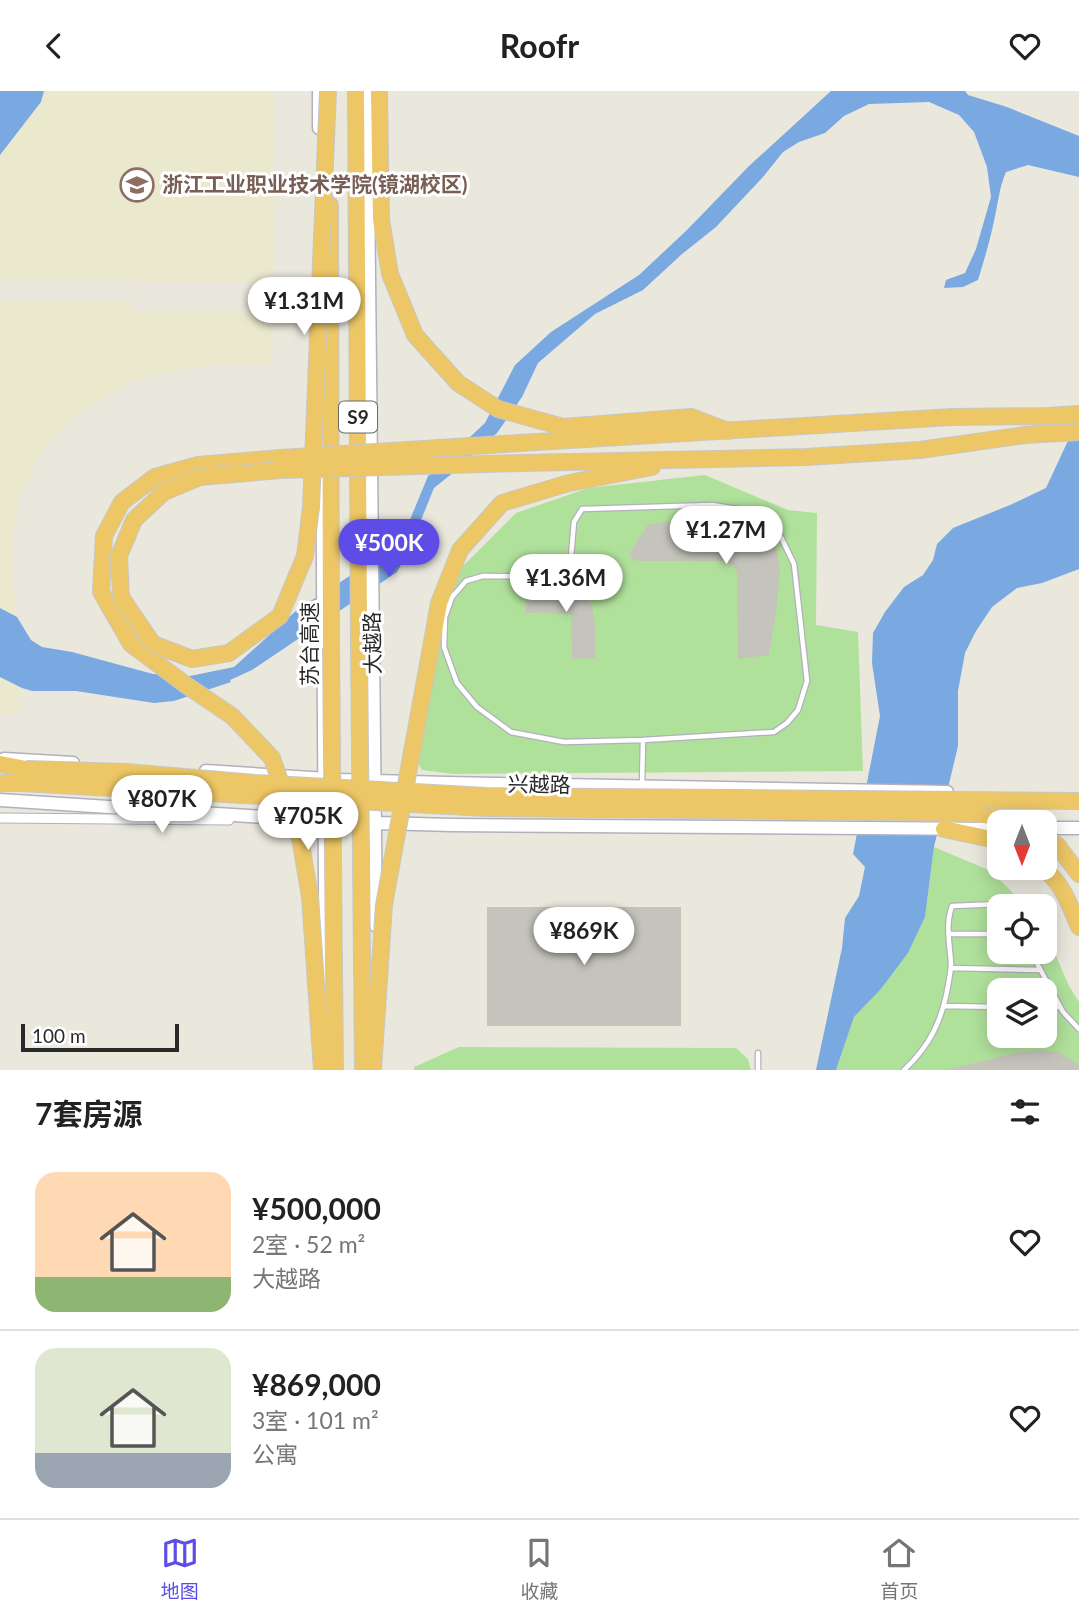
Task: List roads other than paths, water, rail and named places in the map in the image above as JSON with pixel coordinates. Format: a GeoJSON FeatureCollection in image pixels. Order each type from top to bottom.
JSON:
{"type":"FeatureCollection","features":[{"type":"Feature","properties":{"kind":"highway"},"geometry":{"type":"LineString","coordinates":[[329,91],[313,466],[312,479],[311,507],[304,556],[280,616],[229,653],[192,659],[153,644],[121,597],[119,556],[134,520],[164,492],[200,477],[281,470],[308,470],[321,469],[442,465],[703,458],[806,457],[920,450],[1025,435],[1079,432]]}},
{"type":"Feature","properties":{"kind":"highway","name":"苏台高速"},"geometry":{"type":"LineString","coordinates":[[329,91],[335,1070]]}},
{"type":"Feature","properties":{"kind":"highway","name":"S9"},"geometry":{"type":"LineString","coordinates":[[356,91],[363,1070]]}},
{"type":"Feature","properties":{"kind":"highway"},"geometry":{"type":"LineString","coordinates":[[379,91],[381,219],[390,274],[415,335],[458,383],[498,409],[563,427],[691,417],[728,431]]}},
{"type":"Feature","properties":{"kind":"highway"},"geometry":{"type":"LineString","coordinates":[[324,1070],[310,897],[300,838],[272,758],[232,716],[131,645],[101,592],[104,536],[122,502],[156,477],[198,465],[952,417],[1079,414]]}},
{"type":"Feature","properties":{"kind":"highway"},"geometry":{"type":"LineString","coordinates":[[375,1070],[384,905],[439,603],[460,550],[502,503],[569,483],[703,458]]}},
{"type":"Feature","properties":{"kind":"highway"},"geometry":{"type":"LineString","coordinates":[[0,766],[23,776],[486,808],[975,813],[987,816]]}},
{"type":"Feature","properties":{"kind":"highway"},"geometry":{"type":"LineString","coordinates":[[0,783],[23,776],[126,772],[255,783],[486,796],[1079,801]]}},
{"type":"Feature","properties":{"kind":"highway"},"geometry":{"type":"LineString","coordinates":[[944,829],[987,838]]}},
{"type":"Feature","properties":{"kind":"highway"},"geometry":{"type":"LineString","coordinates":[[1057,845],[1079,874]]}},
{"type":"Feature","properties":{"kind":"highway"},"geometry":{"type":"LineString","coordinates":[[1055,880],[1079,927]]}},
{"type":"Feature","properties":{"kind":"main road"},"geometry":{"type":"LineString","coordinates":[[319,91],[324,1070]]}},
{"type":"Feature","properties":{"kind":"main road","name":"大越路"},"geometry":{"type":"LineString","coordinates":[[367,91],[375,1070]]}},
{"type":"Feature","properties":{"kind":"main road","name":"兴越路"},"geometry":{"type":"LineString","coordinates":[[0,759],[374,781],[1079,795]]}},
{"type":"Feature","properties":{"kind":"main road","name":"兴越路"},"geometry":{"type":"LineString","coordinates":[[0,800],[375,823],[987,828]]}},
{"type":"Feature","properties":{"kind":"main road"},"geometry":{"type":"LineString","coordinates":[[1057,828],[1079,828]]}},
{"type":"Feature","properties":{"kind":"street"},"geometry":{"type":"LineString","coordinates":[[0,818],[324,821]]}},
{"type":"Feature","properties":{"kind":"lane"},"geometry":{"type":"LineString","coordinates":[[712,505],[751,511],[777,529],[794,564],[807,681],[799,710],[774,732],[643,740],[564,742],[511,732],[488,716],[457,683],[444,647],[445,617],[452,597],[466,581],[483,576],[561,577],[569,568],[574,522],[582,509],[712,505]]}},
{"type":"Feature","properties":{"kind":"lane"},"geometry":{"type":"LineString","coordinates":[[642,786],[643,740]]}},
{"type":"Feature","properties":{"kind":"lane"},"geometry":{"type":"LineString","coordinates":[[904,1070],[934,1034],[945,1006],[951,968],[948,918],[952,906],[987,905]]}},
{"type":"Feature","properties":{"kind":"lane"},"geometry":{"type":"LineString","coordinates":[[949,934],[987,934]]}},
{"type":"Feature","properties":{"kind":"lane"},"geometry":{"type":"LineString","coordinates":[[1038,964],[1063,1012],[1079,1029]]}},
{"type":"Feature","properties":{"kind":"lane"},"geometry":{"type":"LineString","coordinates":[[951,968],[1041,969]]}},
{"type":"Feature","properties":{"kind":"lane"},"geometry":{"type":"LineString","coordinates":[[945,1006],[987,1007]]}},
{"type":"Feature","properties":{"kind":"lane"},"geometry":{"type":"LineString","coordinates":[[758,1053],[758,1070]]}},
{"type":"Feature","properties":{"kind":"water"},"geometry":{"type":"Polygon","coordinates":[[[0,91],[44,91],[41,102],[0,155],[0,91]]]}},
{"type":"Feature","properties":{"kind":"water"},"geometry":{"type":"Polygon","coordinates":[[[831,91],[965,91],[968,95],[1007,107],[1079,136],[1079,177],[1028,165],[1006,172],[978,280],[963,287],[944,288],[946,280],[965,273],[976,249],[991,197],[987,167],[974,132],[959,115],[929,102],[869,104],[844,116],[825,133],[799,142],[783,152],[716,227],[643,290],[595,314],[538,363],[522,397],[497,433],[434,488],[397,572],[252,670],[230,680],[231,682],[174,701],[154,703],[76,691],[32,691],[0,677],[0,608],[17,617],[31,640],[42,647],[72,652],[153,674],[190,676],[234,667],[298,609],[400,544],[428,476],[485,423],[515,365],[551,332],[639,275],[748,167],[831,91]]]}},
{"type":"Feature","properties":{"kind":"water"},"geometry":{"type":"Polygon","coordinates":[[[1079,417],[1079,569],[1042,583],[1017,588],[992,607],[976,631],[965,653],[958,691],[958,746],[934,847],[925,917],[908,953],[881,989],[854,1017],[836,1070],[816,1070],[842,948],[845,918],[859,896],[865,867],[853,854],[880,716],[872,663],[873,633],[904,587],[923,575],[933,560],[937,544],[953,528],[1046,488],[1079,417]]]}},
{"type":"Feature","properties":{"kind":"place","name":"浙江工业职业技术学院(镜湖校区)"},"geometry":{"type":"Point","coordinates":[137,185]}}]}
